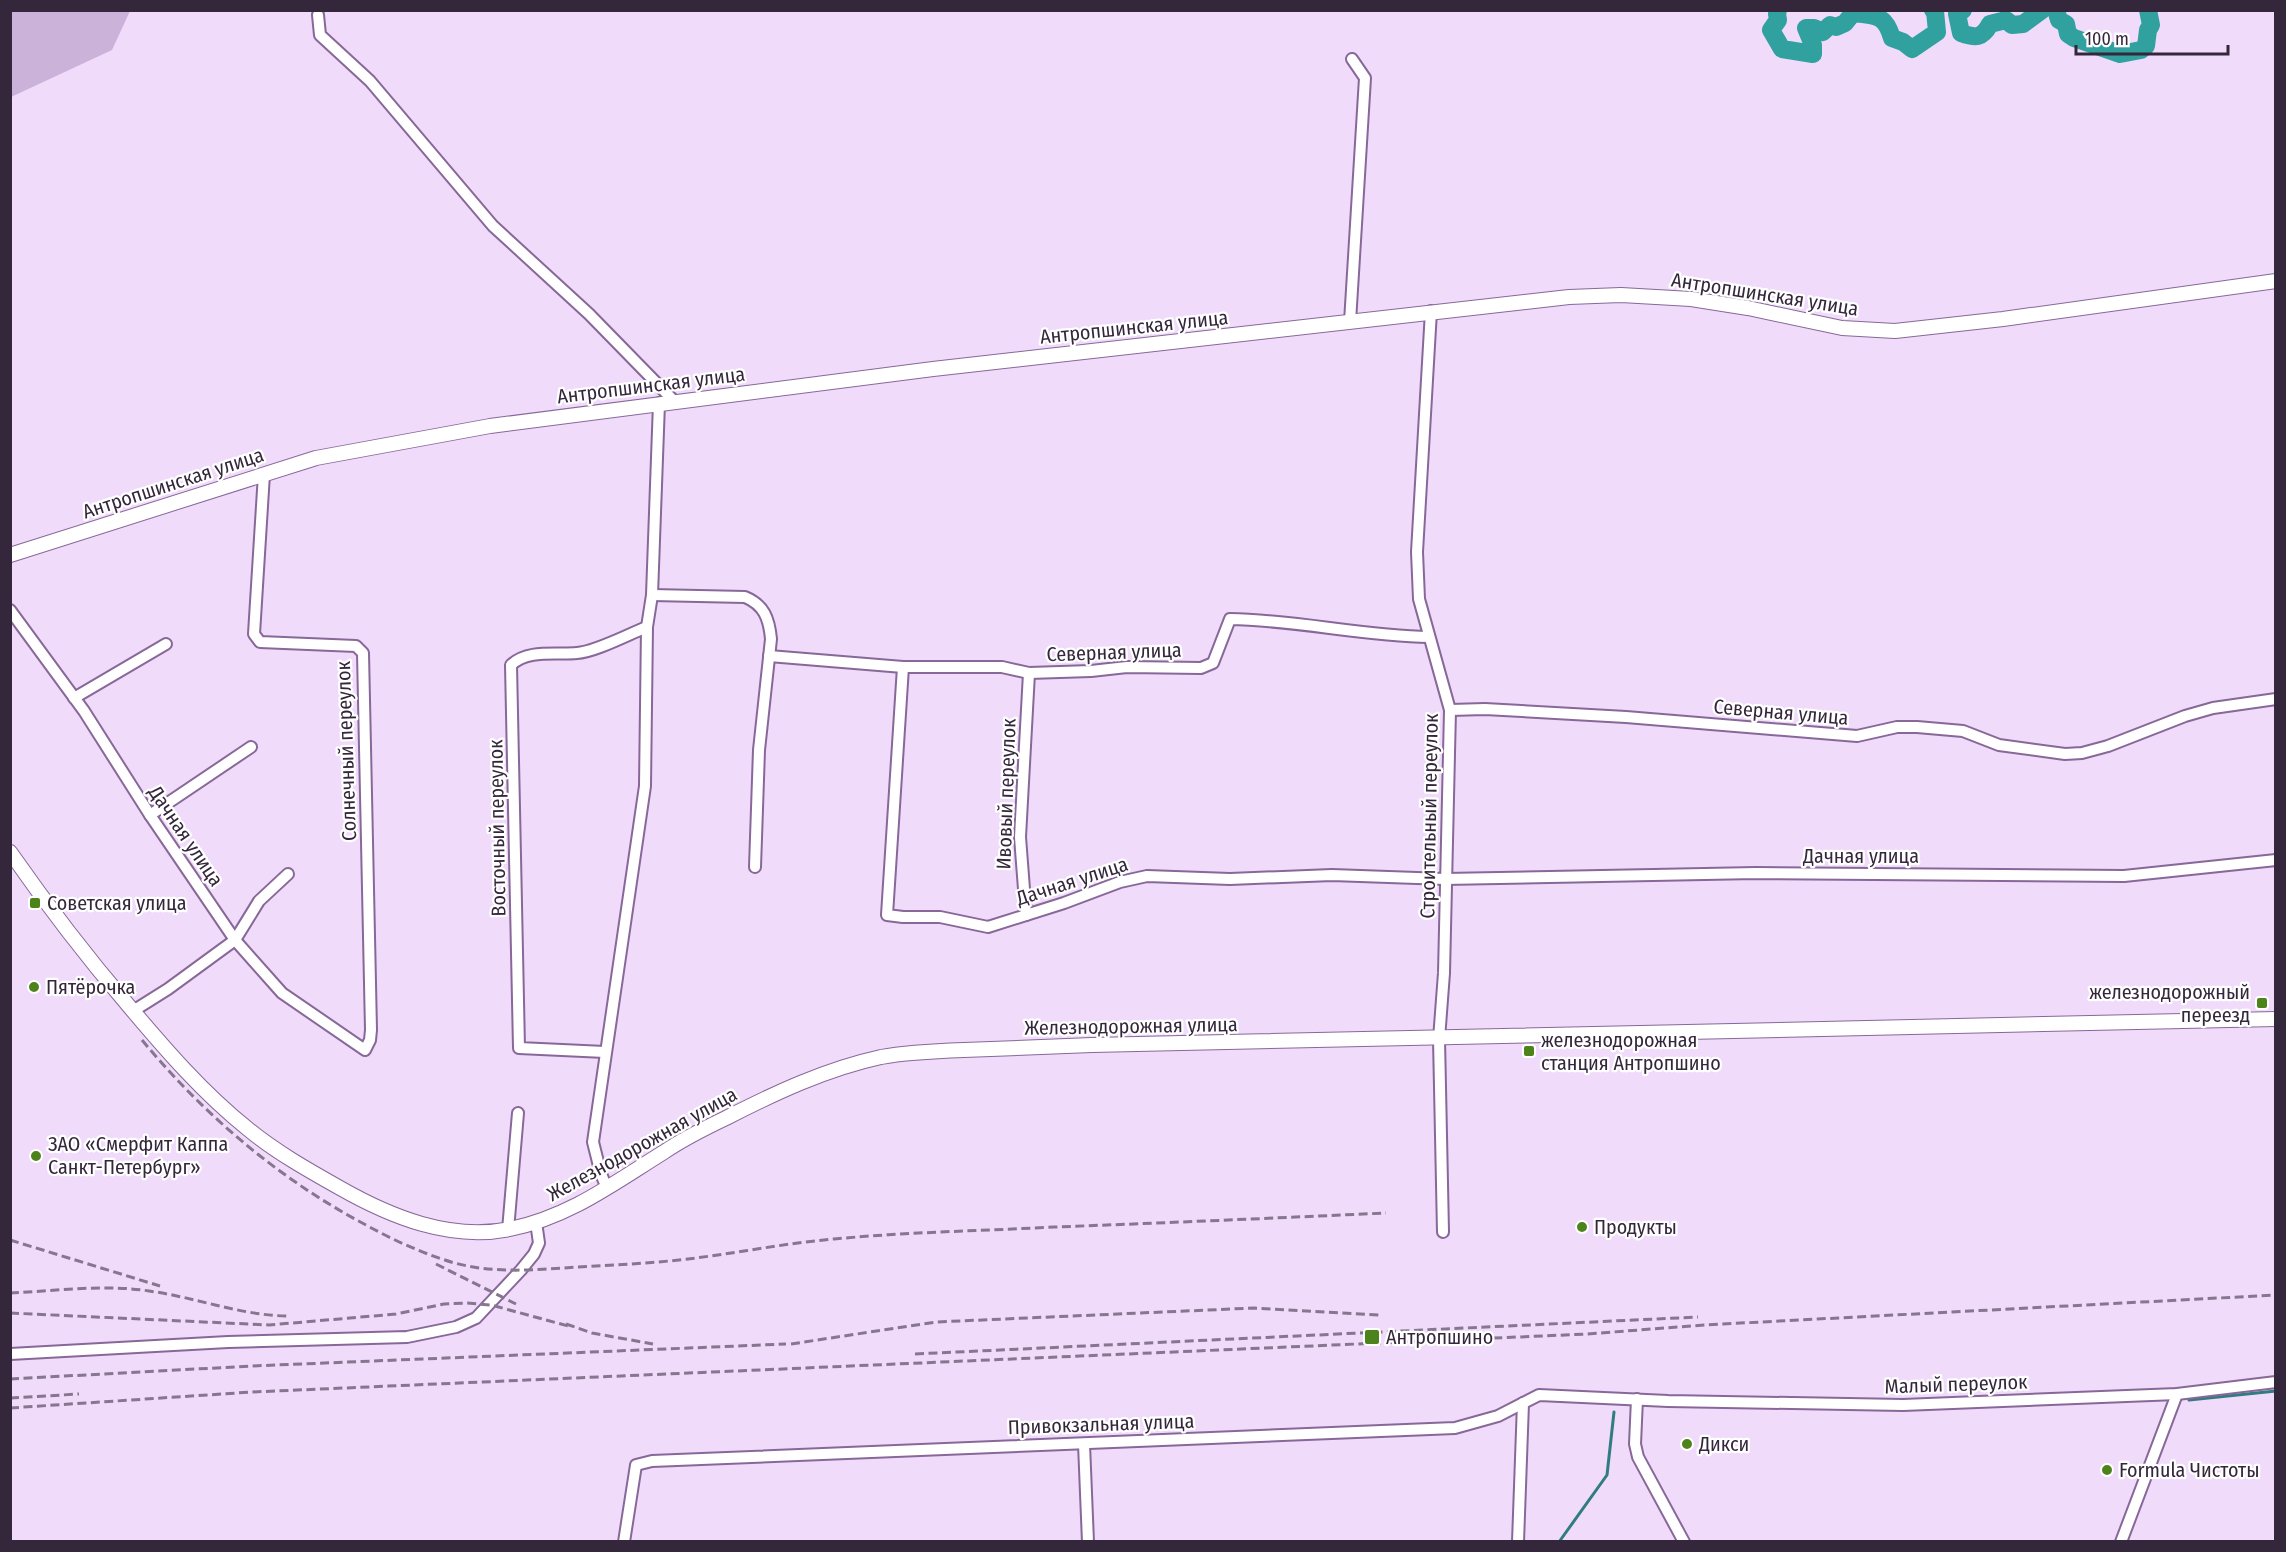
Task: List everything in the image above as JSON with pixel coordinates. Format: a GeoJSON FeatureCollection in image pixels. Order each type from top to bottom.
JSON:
{"type":"FeatureCollection","features":[{"type":"Feature","properties":{"kind":"street"},"geometry":{"type":"LineString","coordinates":[[318,15],[320,35],[370,81],[493,226],[589,314],[675,402]]}},
{"type":"Feature","properties":{"kind":"street"},"geometry":{"type":"LineString","coordinates":[[1350,322],[1365,78],[1352,59]]}},
{"type":"Feature","properties":{"kind":"street","name":"Антропшинская улица"},"geometry":{"type":"LineString","coordinates":[[10,555],[316,458],[479,428],[933,369],[1569,297],[1621,295],[1691,299],[1748,308],[1842,328],[1895,331],[1993,320],[2276,281]]}},
{"type":"Feature","properties":{"kind":"street","name":"Строительный переулок"},"geometry":{"type":"LineString","coordinates":[[1431,311],[1417,552],[1419,599],[1441,671],[1450,710],[1444,879],[1444,973],[1440,1039],[1443,1232]]}},
{"type":"Feature","properties":{"kind":"street"},"geometry":{"type":"LineString","coordinates":[[608,1188],[601,1174],[593,1142],[645,786],[647,627],[652,595],[659,403]]}},
{"type":"Feature","properties":{"kind":"street","name":"Солнечный переулок"},"geometry":{"type":"LineString","coordinates":[[264,474],[255,634],[260,642],[356,646],[363,653],[371,1030],[370,1040],[365,1050]]}},
{"type":"Feature","properties":{"kind":"street"},"geometry":{"type":"LineString","coordinates":[[652,595],[745,597],[764,609],[769,622],[771,639],[759,750],[755,867]]}},
{"type":"Feature","properties":{"kind":"street","name":"Дачная улица"},"geometry":{"type":"LineString","coordinates":[[10,610],[74,698],[235,940],[282,993],[365,1050]]}},
{"type":"Feature","properties":{"kind":"street","name":"Северная улица"},"geometry":{"type":"LineString","coordinates":[[769,656],[903,667],[1002,668],[1029,673],[1127,667],[1202,668],[1213,663],[1230,619],[1263,620],[1396,636],[1429,637]]}},
{"type":"Feature","properties":{"kind":"street","name":"Восточный переулок"},"geometry":{"type":"LineString","coordinates":[[605,1052],[519,1048],[511,665],[519,658],[533,655],[581,653],[647,627]]}},
{"type":"Feature","properties":{"kind":"street"},"geometry":{"type":"LineString","coordinates":[[74,698],[166,644]]}},
{"type":"Feature","properties":{"kind":"street","name":"Дачная улица"},"geometry":{"type":"LineString","coordinates":[[903,667],[887,915],[940,917],[988,927],[1120,882],[1147,876],[1230,879],[1332,875],[1444,879],[1756,873],[2124,876],[2276,860]]}},
{"type":"Feature","properties":{"kind":"street","name":"Ивовый переулок"},"geometry":{"type":"LineString","coordinates":[[1026,915],[1020,837],[1029,673]]}},
{"type":"Feature","properties":{"kind":"street","name":"Северная улица"},"geometry":{"type":"LineString","coordinates":[[1450,710],[1485,709],[1626,717],[1857,736],[1897,728],[1917,727],[1963,731],[1999,745],[2065,754],[2082,753],[2108,746],[2212,708],[2276,699]]}},
{"type":"Feature","properties":{"kind":"street"},"geometry":{"type":"LineString","coordinates":[[150,815],[251,747]]}},
{"type":"Feature","properties":{"kind":"street","name":"Железнодорожная улица"},"geometry":{"type":"LineString","coordinates":[[10,852],[16,870],[168,1053],[220,1105],[249,1130],[318,1176],[375,1208],[416,1223],[461,1232],[508,1230],[536,1222],[585,1202],[667,1149],[724,1119],[832,1070],[883,1057],[932,1051],[2276,1019]]}},
{"type":"Feature","properties":{"kind":"street"},"geometry":{"type":"LineString","coordinates":[[133,1011],[193,972],[235,940],[259,901],[288,874]]}},
{"type":"Feature","properties":{"kind":"street"},"geometry":{"type":"LineString","coordinates":[[508,1230],[518,1113]]}},
{"type":"Feature","properties":{"kind":"street"},"geometry":{"type":"LineString","coordinates":[[10,1354],[228,1342],[407,1336],[456,1327],[476,1318],[491,1305],[534,1254],[539,1243],[536,1222]]}},
{"type":"Feature","properties":{"kind":"street","name":"Малый переулок"},"geometry":{"type":"LineString","coordinates":[[1637,1399],[1903,1405],[2177,1394],[2276,1382]]}},
{"type":"Feature","properties":{"kind":"street"},"geometry":{"type":"LineString","coordinates":[[2121,1542],[2177,1394]]}},
{"type":"Feature","properties":{"kind":"street","name":"Привокзальная улица"},"geometry":{"type":"LineString","coordinates":[[624,1542],[636,1465],[652,1461],[1455,1428],[1498,1416],[1539,1395],[1637,1399]]}},
{"type":"Feature","properties":{"kind":"street"},"geometry":{"type":"LineString","coordinates":[[1637,1399],[1635,1444],[1638,1457],[1684,1542]]}},
{"type":"Feature","properties":{"kind":"street"},"geometry":{"type":"LineString","coordinates":[[1518,1542],[1523,1403]]}},
{"type":"Feature","properties":{"kind":"street"},"geometry":{"type":"LineString","coordinates":[[1083,1444],[1088,1542]]}},
{"type":"Feature","properties":{"kind":"shaded area"},"geometry":{"type":"Polygon","coordinates":[[[10,11],[130,11],[112,50],[11,97],[10,11]]]}},
{"type":"Feature","properties":{"kind":"waterway"},"geometry":{"type":"LineString","coordinates":[[1778,10],[1778,20],[1771,30],[1782,49],[1813,54],[1813,45],[1806,28],[1814,28],[1823,32],[1830,25],[1836,27],[1845,23],[1853,13],[1883,20],[1892,38],[1912,49],[1937,32],[1933,10]]}},
{"type":"Feature","properties":{"kind":"waterway"},"geometry":{"type":"LineString","coordinates":[[1963,10],[1957,14],[1961,33],[1970,36],[1981,35],[1990,24],[2006,20],[2012,25],[2023,24],[2042,10]]}},
{"type":"Feature","properties":{"kind":"waterway"},"geometry":{"type":"LineString","coordinates":[[2056,10],[2059,20],[2066,24],[2068,34],[2120,54],[2141,50],[2146,46],[2151,25],[2148,10]]}},
{"type":"Feature","properties":{"kind":"waterway"},"geometry":{"type":"LineString","coordinates":[[2189,1400],[2276,1391]]}},
{"type":"Feature","properties":{"kind":"waterway"},"geometry":{"type":"LineString","coordinates":[[1559,1542],[1607,1475],[1614,1412]]}},
{"type":"Feature","properties":{"kind":"railway"},"geometry":{"type":"LineString","coordinates":[[142,1040],[166,1068],[218,1120],[245,1144],[303,1187],[387,1236],[429,1255],[466,1266],[498,1270],[529,1270],[652,1263],[782,1245],[889,1235],[1386,1213]]}},
{"type":"Feature","properties":{"kind":"railway"},"geometry":{"type":"LineString","coordinates":[[10,1240],[160,1286]]}},
{"type":"Feature","properties":{"kind":"railway"},"geometry":{"type":"LineString","coordinates":[[436,1264],[516,1304]]}},
{"type":"Feature","properties":{"kind":"railway"},"geometry":{"type":"LineString","coordinates":[[10,1293],[97,1288],[132,1289],[166,1294],[236,1310],[289,1316]]}},
{"type":"Feature","properties":{"kind":"railway"},"geometry":{"type":"LineString","coordinates":[[10,1408],[252,1392],[1587,1334],[1704,1325],[2276,1295]]}},
{"type":"Feature","properties":{"kind":"railway"},"geometry":{"type":"LineString","coordinates":[[10,1313],[269,1325],[396,1314],[444,1304],[467,1303],[491,1305],[572,1327]]}},
{"type":"Feature","properties":{"kind":"railway"},"geometry":{"type":"LineString","coordinates":[[791,1344],[936,1322],[1254,1308],[1380,1315]]}},
{"type":"Feature","properties":{"kind":"railway"},"geometry":{"type":"LineString","coordinates":[[915,1354],[1698,1317]]}},
{"type":"Feature","properties":{"kind":"railway"},"geometry":{"type":"LineString","coordinates":[[566,1324],[592,1333],[653,1344]]}},
{"type":"Feature","properties":{"kind":"railway"},"geometry":{"type":"LineString","coordinates":[[10,1379],[252,1366],[786,1344]]}},
{"type":"Feature","properties":{"kind":"railway"},"geometry":{"type":"LineString","coordinates":[[10,1398],[79,1394]]}},
{"type":"Feature","properties":{"kind":"place","name":"Советская улица"},"geometry":{"type":"Point","coordinates":[35,903]}},
{"type":"Feature","properties":{"kind":"place","name":"Пятёрочка"},"geometry":{"type":"Point","coordinates":[34,987]}},
{"type":"Feature","properties":{"kind":"place","name":"железнодорожный переезд"},"geometry":{"type":"Point","coordinates":[2262,1003]}},
{"type":"Feature","properties":{"kind":"place","name":"железнодорожная станция Антропшино"},"geometry":{"type":"Point","coordinates":[1529,1051]}},
{"type":"Feature","properties":{"kind":"place","name":"ЗАО «Смерфит Каппа Санкт-Петербург»"},"geometry":{"type":"Point","coordinates":[36,1156]}},
{"type":"Feature","properties":{"kind":"place","name":"Продукты"},"geometry":{"type":"Point","coordinates":[1582,1227]}},
{"type":"Feature","properties":{"kind":"place","name":"Антропшино"},"geometry":{"type":"Point","coordinates":[1372,1337]}},
{"type":"Feature","properties":{"kind":"place","name":"Дикси"},"geometry":{"type":"Point","coordinates":[1687,1444]}},
{"type":"Feature","properties":{"kind":"place","name":"Formula Чистоты"},"geometry":{"type":"Point","coordinates":[2107,1470]}}]}
